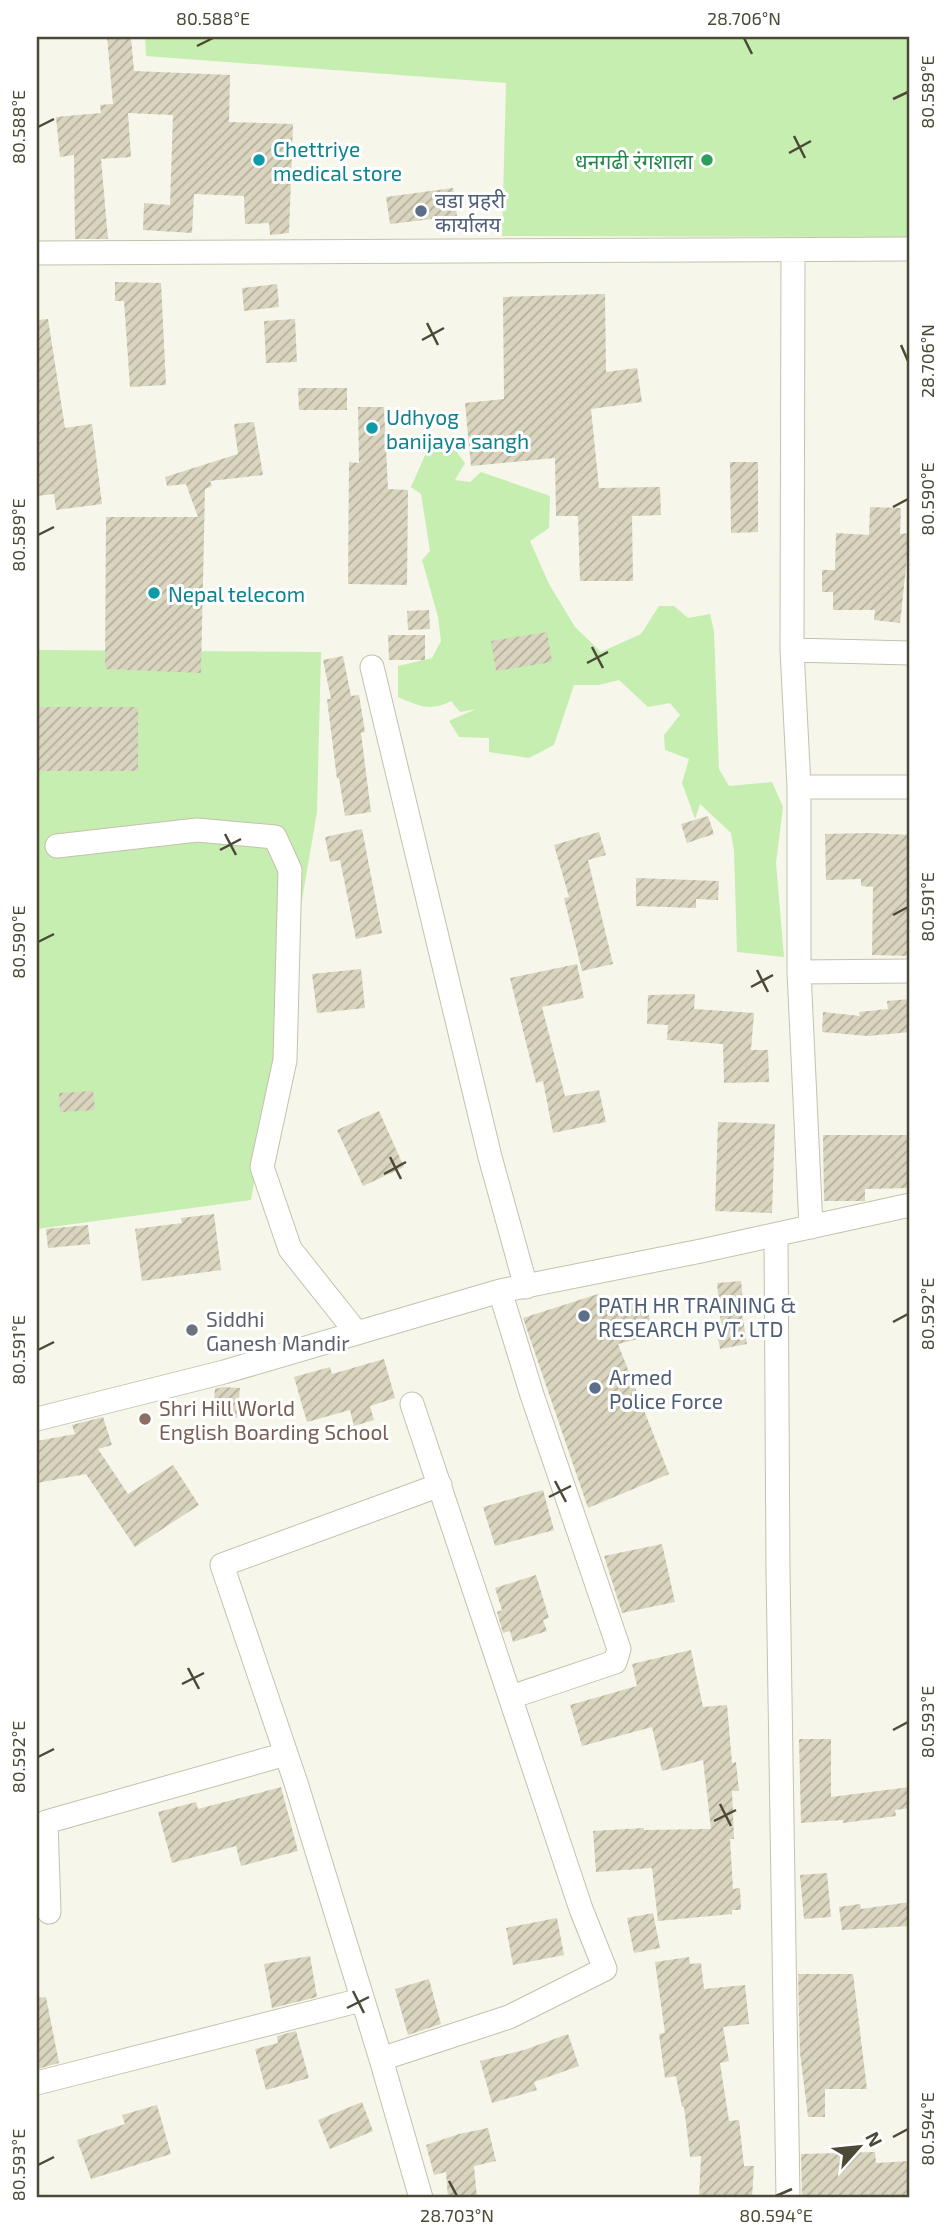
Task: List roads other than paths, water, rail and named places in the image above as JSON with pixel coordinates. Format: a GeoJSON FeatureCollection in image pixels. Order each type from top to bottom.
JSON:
{"type":"FeatureCollection","features":[{"type":"Feature","properties":{"kind":"street"},"geometry":{"type":"LineString","coordinates":[[37,253],[910,249]]}},
{"type":"Feature","properties":{"kind":"street"},"geometry":{"type":"LineString","coordinates":[[793,250],[792,650],[799,787],[799,972],[811,1227]]}},
{"type":"Feature","properties":{"kind":"street"},"geometry":{"type":"LineString","coordinates":[[792,650],[910,653]]}},
{"type":"Feature","properties":{"kind":"street"},"geometry":{"type":"LineString","coordinates":[[372,667],[490,1157],[526,1287]]}},
{"type":"Feature","properties":{"kind":"street"},"geometry":{"type":"LineString","coordinates":[[799,787],[910,787]]}},
{"type":"Feature","properties":{"kind":"street"},"geometry":{"type":"LineString","coordinates":[[57,846],[198,830],[275,838],[290,870],[285,1060],[262,1167],[290,1249],[356,1332]]}},
{"type":"Feature","properties":{"kind":"street"},"geometry":{"type":"LineString","coordinates":[[799,972],[910,971]]}},
{"type":"Feature","properties":{"kind":"street"},"geometry":{"type":"LineString","coordinates":[[37,1419],[224,1372],[500,1291],[910,1205]]}},
{"type":"Feature","properties":{"kind":"street"},"geometry":{"type":"LineString","coordinates":[[776,1235],[778,1571],[788,2198]]}},
{"type":"Feature","properties":{"kind":"street"},"geometry":{"type":"LineString","coordinates":[[500,1291],[532,1395],[619,1649],[615,1662],[510,1697]]}},
{"type":"Feature","properties":{"kind":"street"},"geometry":{"type":"LineString","coordinates":[[381,2059],[509,2017],[605,1969],[581,1909],[412,1404]]}},
{"type":"Feature","properties":{"kind":"street"},"geometry":{"type":"LineString","coordinates":[[421,2198],[381,2059],[286,1754],[222,1565],[440,1486]]}},
{"type":"Feature","properties":{"kind":"street"},"geometry":{"type":"LineString","coordinates":[[48,1912],[46,1822],[286,1754]]}},
{"type":"Feature","properties":{"kind":"street"},"geometry":{"type":"LineString","coordinates":[[37,2083],[361,2000]]}},
{"type":"Feature","properties":{"kind":"place","name":"Chettriye medical store"},"geometry":{"type":"Point","coordinates":[259,160]}},
{"type":"Feature","properties":{"kind":"place","name":"धनगढी रंगशाला"},"geometry":{"type":"Point","coordinates":[707,160]}},
{"type":"Feature","properties":{"kind":"place","name":"वडा प्रहरी कार्यालय"},"geometry":{"type":"Point","coordinates":[421,211]}},
{"type":"Feature","properties":{"kind":"place","name":"Udhyog banijaya sangh"},"geometry":{"type":"Point","coordinates":[372,428]}},
{"type":"Feature","properties":{"kind":"place","name":"Nepal telecom"},"geometry":{"type":"Point","coordinates":[154,593]}},
{"type":"Feature","properties":{"kind":"place","name":"PATH HR TRAINING & RESEARCH PVT. LTD"},"geometry":{"type":"Point","coordinates":[584,1316]}},
{"type":"Feature","properties":{"kind":"place","name":"Siddhi Ganesh Mandir"},"geometry":{"type":"Point","coordinates":[192,1330]}},
{"type":"Feature","properties":{"kind":"place","name":"Armed Police Force"},"geometry":{"type":"Point","coordinates":[595,1388]}},
{"type":"Feature","properties":{"kind":"place","name":"Shri Hill World English Boarding School"},"geometry":{"type":"Point","coordinates":[145,1419]}}]}
